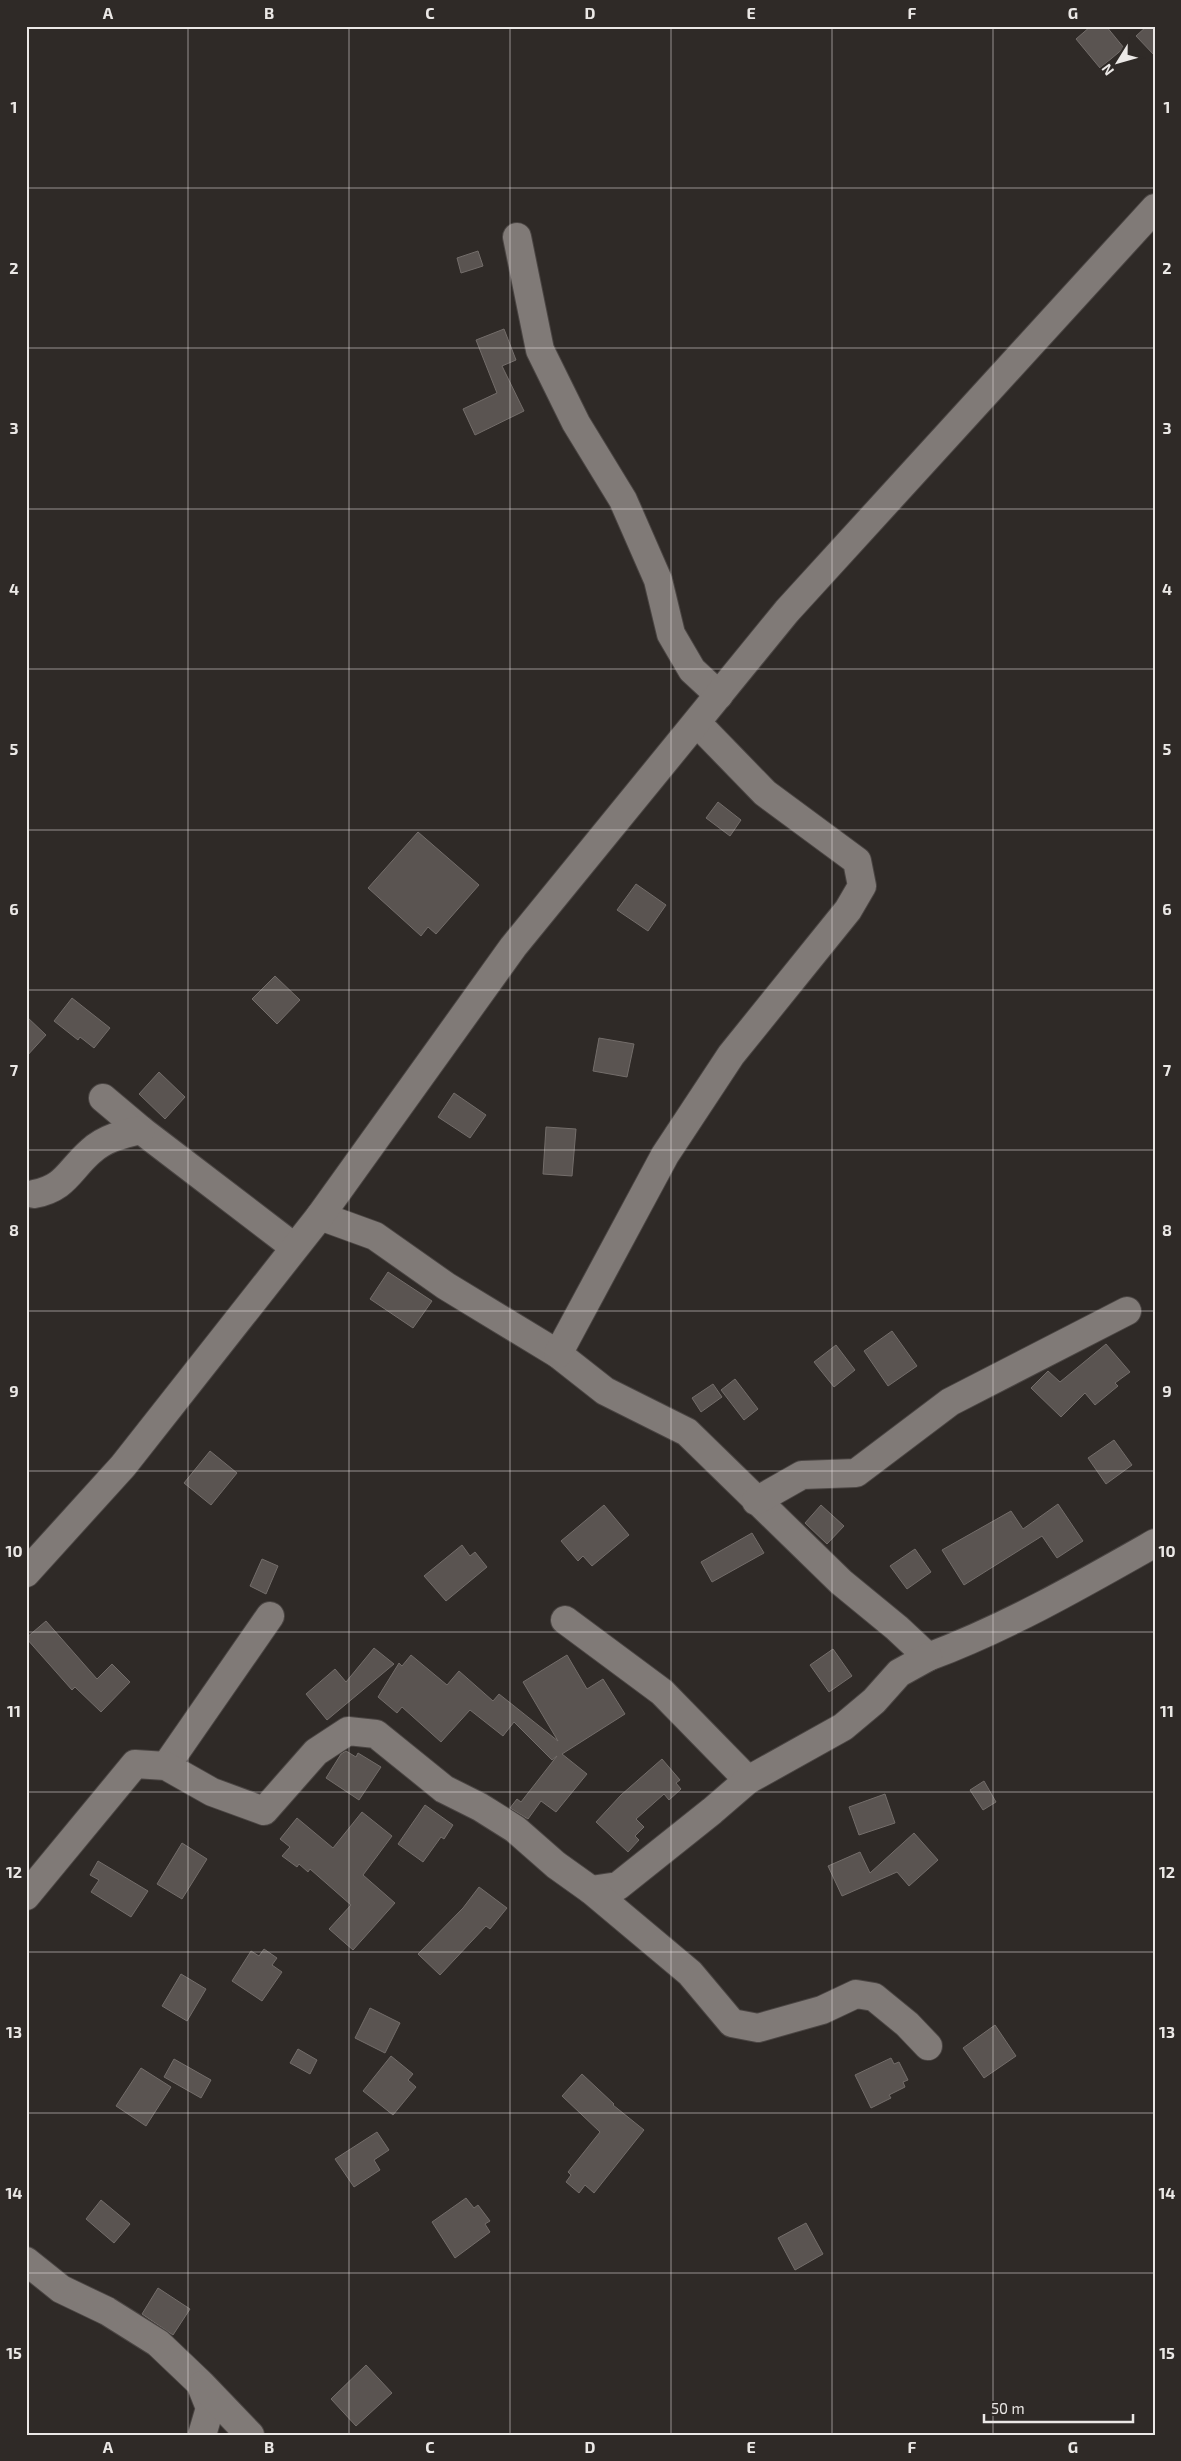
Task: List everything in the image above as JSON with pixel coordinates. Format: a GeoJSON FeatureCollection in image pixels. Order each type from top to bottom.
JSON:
{"type":"FeatureCollection","features":[{"type":"Feature","properties":{"kind":"street"},"geometry":{"type":"LineString","coordinates":[[26,1573],[123,1466],[320,1216],[513,947],[786,612],[1155,208]]}},
{"type":"Feature","properties":{"kind":"street"},"geometry":{"type":"LineString","coordinates":[[517,237],[540,350],[576,424],[623,500],[658,580],[671,634],[692,670],[720,695]]}},
{"type":"Feature","properties":{"kind":"street"},"geometry":{"type":"LineString","coordinates":[[558,1354],[671,1147],[731,1055],[848,910],[862,886],[857,862],[765,794],[697,723]]}},
{"type":"Feature","properties":{"kind":"street"},"geometry":{"type":"LineString","coordinates":[[104,1098],[141,1130],[294,1247]]}},
{"type":"Feature","properties":{"kind":"street"},"geometry":{"type":"LineString","coordinates":[[34,1194],[51,1190],[71,1173],[92,1150],[116,1136],[141,1130]]}},
{"type":"Feature","properties":{"kind":"street"},"geometry":{"type":"LineString","coordinates":[[320,1216],[375,1236],[446,1286],[558,1354],[605,1391],[687,1432],[756,1501],[842,1582],[928,1657]]}},
{"type":"Feature","properties":{"kind":"street"},"geometry":{"type":"LineString","coordinates":[[756,1501],[802,1475],[856,1473],[950,1402],[1127,1310]]}},
{"type":"Feature","properties":{"kind":"street"},"geometry":{"type":"LineString","coordinates":[[591,1890],[618,1886],[712,1812],[748,1780],[843,1727],[874,1700],[899,1673],[928,1657],[975,1639],[1028,1613],[1155,1543]]}},
{"type":"Feature","properties":{"kind":"street"},"geometry":{"type":"LineString","coordinates":[[166,1766],[270,1616]]}},
{"type":"Feature","properties":{"kind":"street"},"geometry":{"type":"LineString","coordinates":[[565,1620],[662,1692],[748,1780]]}},
{"type":"Feature","properties":{"kind":"street"},"geometry":{"type":"LineString","coordinates":[[26,1896],[135,1764],[166,1766],[212,1792],[264,1811],[316,1752],[348,1730],[376,1734],[444,1789],[480,1806],[515,1830],[556,1865],[591,1890],[690,1973],[732,2023],[758,2028],[822,2010],[856,1994],[874,1996],[907,2024],[928,2046]]}},
{"type":"Feature","properties":{"kind":"street"},"geometry":{"type":"LineString","coordinates":[[26,2261],[61,2289],[107,2311],[158,2343],[250,2435]]}},
{"type":"Feature","properties":{"kind":"street"},"geometry":{"type":"LineString","coordinates":[[200,2383],[210,2408],[202,2435]]}},
{"type":"Feature","properties":{"kind":"building"},"geometry":{"type":"Polygon","coordinates":[[[1091,26],[1106,26],[1124,48],[1100,68],[1076,39],[1091,26]]]}},
{"type":"Feature","properties":{"kind":"building"},"geometry":{"type":"Polygon","coordinates":[[[1147,26],[1155,26],[1155,56],[1136,36],[1147,26]]]}},
{"type":"Feature","properties":{"kind":"building"},"geometry":{"type":"Polygon","coordinates":[[[478,251],[483,266],[461,273],[457,258],[478,251]]]}},
{"type":"Feature","properties":{"kind":"building"},"geometry":{"type":"Polygon","coordinates":[[[504,329],[516,360],[502,366],[524,411],[475,435],[463,409],[497,393],[476,340],[504,329]]]}},
{"type":"Feature","properties":{"kind":"building"},"geometry":{"type":"Polygon","coordinates":[[[718,802],[741,820],[730,836],[706,818],[718,802]]]}},
{"type":"Feature","properties":{"kind":"building"},"geometry":{"type":"Polygon","coordinates":[[[418,832],[479,885],[436,934],[428,927],[421,936],[368,888],[418,832]]]}},
{"type":"Feature","properties":{"kind":"building"},"geometry":{"type":"Polygon","coordinates":[[[636,884],[666,905],[648,931],[617,910],[636,884]]]}},
{"type":"Feature","properties":{"kind":"building"},"geometry":{"type":"Polygon","coordinates":[[[275,976],[300,1000],[277,1024],[252,999],[275,976]]]}},
{"type":"Feature","properties":{"kind":"building"},"geometry":{"type":"Polygon","coordinates":[[[72,998],[110,1028],[94,1048],[80,1037],[78,1040],[54,1021],[72,998]]]}},
{"type":"Feature","properties":{"kind":"building"},"geometry":{"type":"Polygon","coordinates":[[[26,1016],[46,1035],[26,1057],[26,1016]]]}},
{"type":"Feature","properties":{"kind":"building"},"geometry":{"type":"Polygon","coordinates":[[[599,1038],[634,1044],[627,1077],[593,1071],[599,1038]]]}},
{"type":"Feature","properties":{"kind":"building"},"geometry":{"type":"Polygon","coordinates":[[[159,1072],[185,1097],[165,1119],[139,1094],[159,1072]]]}},
{"type":"Feature","properties":{"kind":"building"},"geometry":{"type":"Polygon","coordinates":[[[454,1093],[486,1115],[470,1138],[438,1117],[454,1093]]]}},
{"type":"Feature","properties":{"kind":"building"},"geometry":{"type":"Polygon","coordinates":[[[546,1127],[576,1129],[572,1176],[543,1174],[546,1127]]]}},
{"type":"Feature","properties":{"kind":"building"},"geometry":{"type":"Polygon","coordinates":[[[388,1272],[432,1301],[413,1328],[370,1299],[388,1272]]]}},
{"type":"Feature","properties":{"kind":"building"},"geometry":{"type":"Polygon","coordinates":[[[892,1331],[917,1366],[888,1386],[864,1351],[892,1331]]]}},
{"type":"Feature","properties":{"kind":"building"},"geometry":{"type":"Polygon","coordinates":[[[1106,1344],[1130,1372],[1115,1383],[1118,1386],[1095,1405],[1085,1393],[1061,1417],[1031,1388],[1048,1371],[1060,1382],[1106,1344]]]}},
{"type":"Feature","properties":{"kind":"building"},"geometry":{"type":"Polygon","coordinates":[[[836,1345],[855,1370],[834,1387],[814,1362],[836,1345]]]}},
{"type":"Feature","properties":{"kind":"building"},"geometry":{"type":"Polygon","coordinates":[[[735,1379],[758,1409],[744,1420],[721,1390],[735,1379]]]}},
{"type":"Feature","properties":{"kind":"building"},"geometry":{"type":"Polygon","coordinates":[[[713,1384],[722,1397],[701,1412],[692,1398],[713,1384]]]}},
{"type":"Feature","properties":{"kind":"building"},"geometry":{"type":"Polygon","coordinates":[[[1114,1440],[1132,1465],[1106,1484],[1088,1458],[1114,1440]]]}},
{"type":"Feature","properties":{"kind":"building"},"geometry":{"type":"Polygon","coordinates":[[[210,1451],[237,1473],[211,1505],[184,1483],[210,1451]]]}},
{"type":"Feature","properties":{"kind":"building"},"geometry":{"type":"Polygon","coordinates":[[[1058,1504],[1083,1541],[1057,1558],[1042,1536],[964,1585],[942,1550],[1011,1511],[1023,1529],[1058,1504]]]}},
{"type":"Feature","properties":{"kind":"building"},"geometry":{"type":"Polygon","coordinates":[[[604,1505],[629,1535],[592,1566],[583,1556],[578,1561],[561,1541],[604,1505]]]}},
{"type":"Feature","properties":{"kind":"building"},"geometry":{"type":"Polygon","coordinates":[[[821,1505],[844,1526],[827,1544],[805,1523],[821,1505]]]}},
{"type":"Feature","properties":{"kind":"building"},"geometry":{"type":"Polygon","coordinates":[[[752,1533],[764,1553],[712,1582],[701,1562],[752,1533]]]}},
{"type":"Feature","properties":{"kind":"building"},"geometry":{"type":"Polygon","coordinates":[[[462,1545],[470,1556],[475,1552],[487,1567],[446,1601],[424,1576],[462,1545]]]}},
{"type":"Feature","properties":{"kind":"building"},"geometry":{"type":"Polygon","coordinates":[[[915,1549],[931,1572],[907,1589],[890,1566],[915,1549]]]}},
{"type":"Feature","properties":{"kind":"building"},"geometry":{"type":"Polygon","coordinates":[[[262,1559],[278,1566],[266,1594],[250,1586],[262,1559]]]}},
{"type":"Feature","properties":{"kind":"building"},"geometry":{"type":"Polygon","coordinates":[[[46,1621],[97,1679],[112,1664],[130,1682],[101,1712],[75,1687],[72,1690],[26,1638],[46,1621]]]}},
{"type":"Feature","properties":{"kind":"building"},"geometry":{"type":"Polygon","coordinates":[[[374,1648],[394,1664],[327,1720],[306,1694],[335,1669],[346,1682],[374,1648]]]}},
{"type":"Feature","properties":{"kind":"building"},"geometry":{"type":"Polygon","coordinates":[[[833,1649],[852,1676],[829,1692],[810,1665],[833,1649]]]}},
{"type":"Feature","properties":{"kind":"building"},"geometry":{"type":"Polygon","coordinates":[[[411,1655],[447,1685],[459,1671],[493,1701],[499,1694],[558,1741],[523,1682],[567,1655],[587,1689],[603,1679],[625,1714],[562,1754],[587,1774],[556,1812],[541,1801],[528,1819],[510,1808],[517,1799],[521,1802],[557,1756],[552,1760],[514,1722],[503,1736],[470,1710],[441,1742],[402,1707],[397,1713],[378,1697],[399,1663],[402,1666],[411,1655]]]}},
{"type":"Feature","properties":{"kind":"building"},"geometry":{"type":"Polygon","coordinates":[[[346,1751],[356,1757],[358,1753],[381,1767],[359,1800],[326,1778],[341,1754],[346,1751]]]}},
{"type":"Feature","properties":{"kind":"building"},"geometry":{"type":"Polygon","coordinates":[[[662,1759],[680,1780],[676,1783],[681,1789],[669,1800],[664,1794],[636,1819],[644,1827],[635,1836],[639,1840],[628,1852],[596,1822],[621,1795],[662,1759]]]}},
{"type":"Feature","properties":{"kind":"building"},"geometry":{"type":"Polygon","coordinates":[[[984,1781],[996,1802],[983,1810],[970,1790],[984,1781]]]}},
{"type":"Feature","properties":{"kind":"building"},"geometry":{"type":"Polygon","coordinates":[[[885,1794],[895,1823],[859,1835],[849,1807],[885,1794]]]}},
{"type":"Feature","properties":{"kind":"building"},"geometry":{"type":"Polygon","coordinates":[[[425,1805],[453,1825],[444,1839],[441,1837],[423,1862],[398,1844],[425,1805]]]}},
{"type":"Feature","properties":{"kind":"building"},"geometry":{"type":"Polygon","coordinates":[[[362,1812],[392,1836],[363,1875],[395,1903],[353,1950],[329,1929],[351,1905],[310,1869],[308,1872],[299,1864],[297,1867],[282,1856],[290,1847],[280,1839],[297,1818],[333,1848],[362,1812]]]}},
{"type":"Feature","properties":{"kind":"building"},"geometry":{"type":"Polygon","coordinates":[[[914,1833],[938,1860],[909,1886],[897,1872],[842,1896],[828,1866],[860,1852],[870,1873],[914,1833]]]}},
{"type":"Feature","properties":{"kind":"building"},"geometry":{"type":"Polygon","coordinates":[[[182,1843],[207,1859],[182,1899],[157,1884],[182,1843]]]}},
{"type":"Feature","properties":{"kind":"building"},"geometry":{"type":"Polygon","coordinates":[[[98,1861],[148,1891],[131,1917],[91,1892],[99,1880],[90,1875],[98,1861]]]}},
{"type":"Feature","properties":{"kind":"building"},"geometry":{"type":"Polygon","coordinates":[[[479,1887],[507,1908],[490,1929],[486,1926],[440,1975],[418,1954],[463,1908],[479,1887]]]}},
{"type":"Feature","properties":{"kind":"building"},"geometry":{"type":"Polygon","coordinates":[[[264,1949],[277,1958],[272,1965],[282,1972],[262,2001],[232,1981],[251,1951],[259,1956],[264,1949]]]}},
{"type":"Feature","properties":{"kind":"building"},"geometry":{"type":"Polygon","coordinates":[[[181,1974],[206,1989],[187,2021],[162,2006],[181,1974]]]}},
{"type":"Feature","properties":{"kind":"building"},"geometry":{"type":"Polygon","coordinates":[[[370,2008],[400,2023],[385,2053],[355,2038],[370,2008]]]}},
{"type":"Feature","properties":{"kind":"building"},"geometry":{"type":"Polygon","coordinates":[[[995,2025],[1016,2056],[984,2078],[963,2048],[995,2025]]]}},
{"type":"Feature","properties":{"kind":"building"},"geometry":{"type":"Polygon","coordinates":[[[298,2049],[317,2060],[310,2074],[290,2063],[298,2049]]]}},
{"type":"Feature","properties":{"kind":"building"},"geometry":{"type":"Polygon","coordinates":[[[391,2056],[413,2074],[408,2080],[416,2087],[393,2115],[363,2091],[391,2056]]]}},
{"type":"Feature","properties":{"kind":"building"},"geometry":{"type":"Polygon","coordinates":[[[891,2058],[894,2064],[899,2062],[908,2080],[903,2082],[905,2087],[889,2095],[891,2098],[871,2108],[855,2075],[891,2058]]]}},
{"type":"Feature","properties":{"kind":"building"},"geometry":{"type":"Polygon","coordinates":[[[174,2059],[211,2080],[201,2098],[164,2077],[174,2059]]]}},
{"type":"Feature","properties":{"kind":"building"},"geometry":{"type":"Polygon","coordinates":[[[141,2068],[171,2087],[146,2126],[116,2106],[141,2068]]]}},
{"type":"Feature","properties":{"kind":"building"},"geometry":{"type":"Polygon","coordinates":[[[582,2074],[613,2105],[644,2130],[594,2193],[585,2185],[579,2193],[566,2182],[571,2175],[568,2172],[600,2132],[562,2096],[582,2074]]]}},
{"type":"Feature","properties":{"kind":"building"},"geometry":{"type":"Polygon","coordinates":[[[377,2132],[389,2150],[374,2160],[380,2170],[354,2187],[335,2159],[377,2132]]]}},
{"type":"Feature","properties":{"kind":"building"},"geometry":{"type":"Polygon","coordinates":[[[466,2198],[474,2208],[478,2205],[490,2221],[485,2224],[490,2232],[455,2258],[432,2222],[466,2198]]]}},
{"type":"Feature","properties":{"kind":"building"},"geometry":{"type":"Polygon","coordinates":[[[101,2200],[130,2224],[114,2243],[86,2219],[101,2200]]]}},
{"type":"Feature","properties":{"kind":"building"},"geometry":{"type":"Polygon","coordinates":[[[806,2223],[823,2254],[795,2270],[778,2238],[806,2223]]]}},
{"type":"Feature","properties":{"kind":"building"},"geometry":{"type":"Polygon","coordinates":[[[158,2288],[190,2309],[173,2335],[142,2314],[158,2288]]]}},
{"type":"Feature","properties":{"kind":"building"},"geometry":{"type":"Polygon","coordinates":[[[366,2365],[392,2393],[356,2426],[331,2399],[366,2365]]]}}]}
